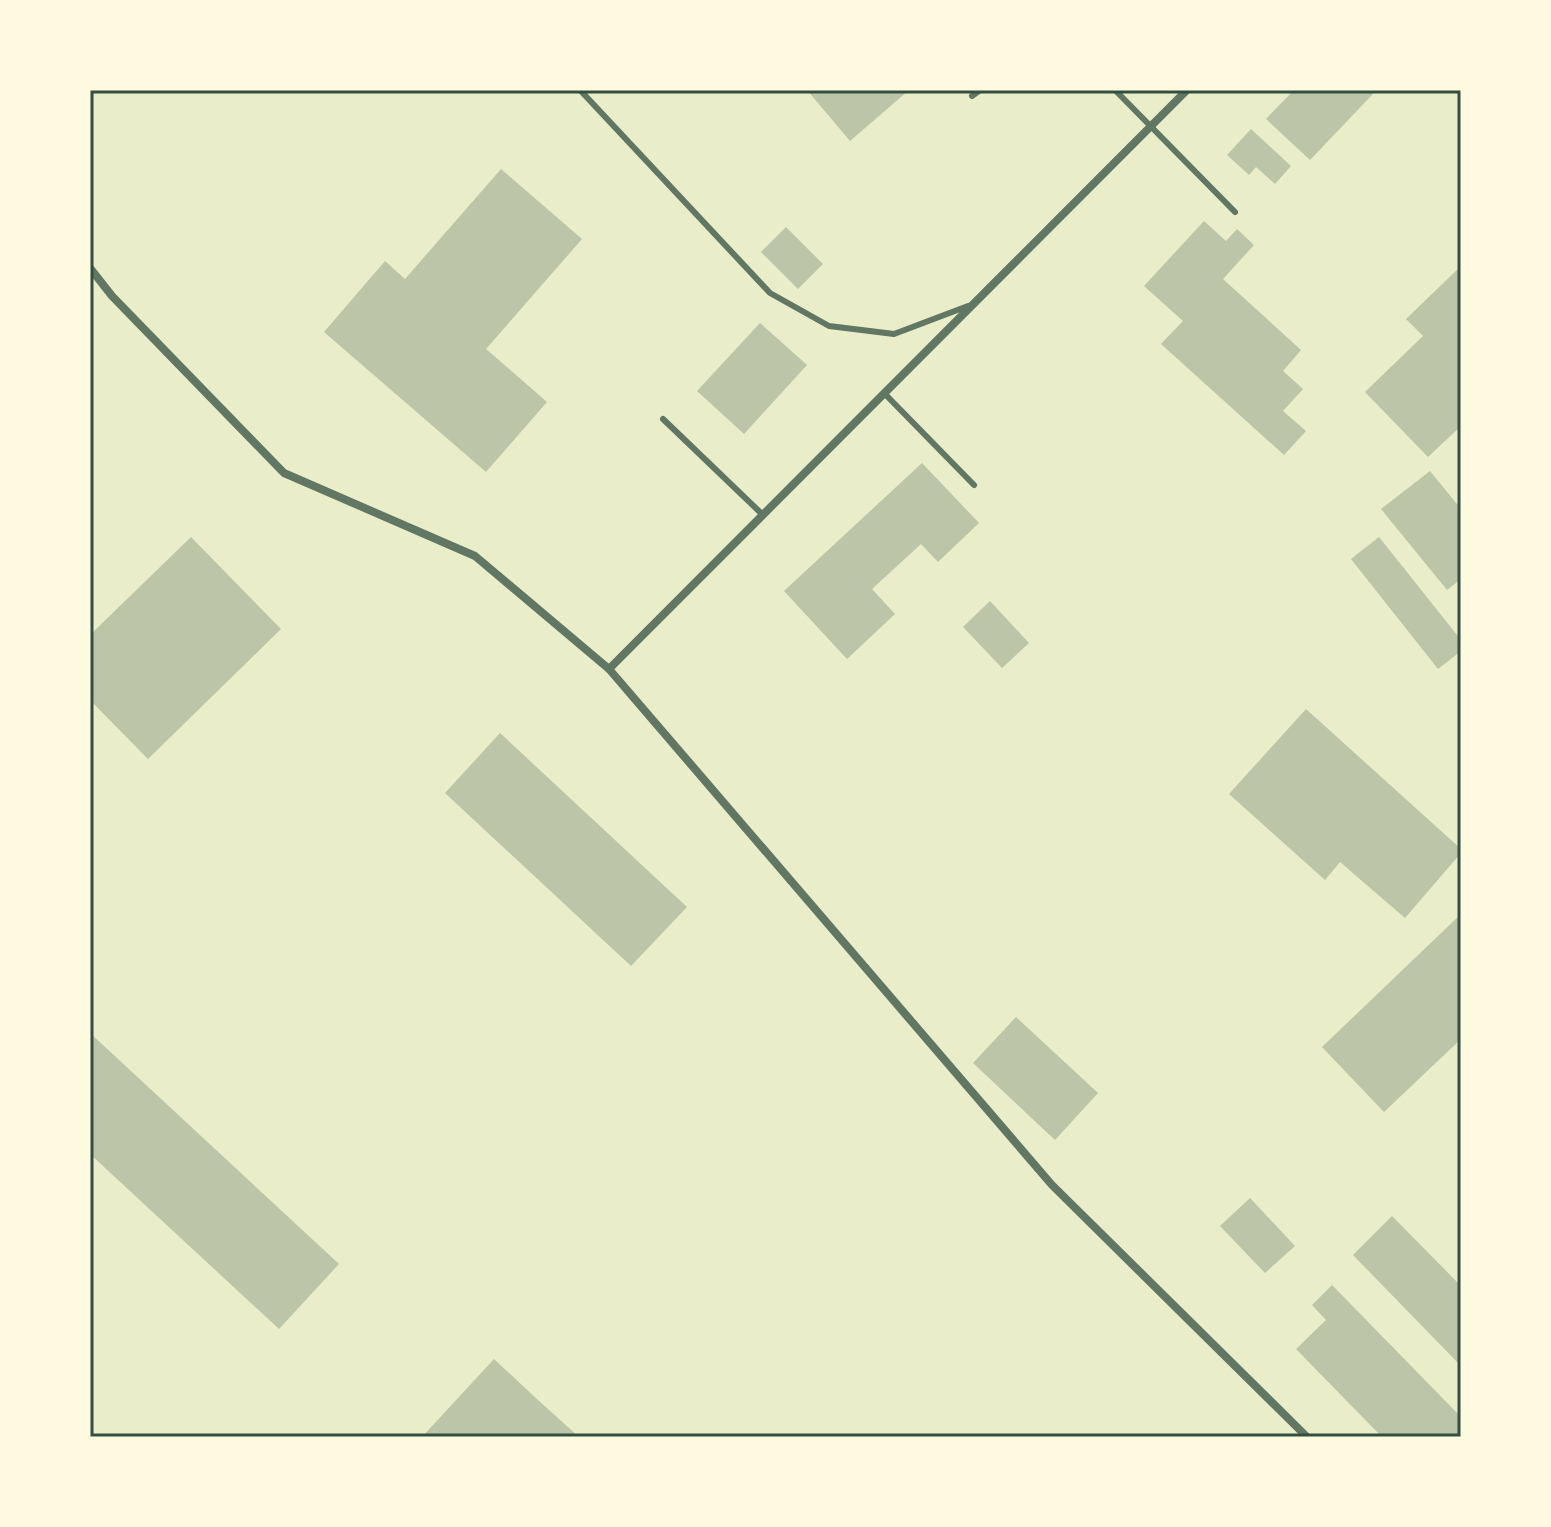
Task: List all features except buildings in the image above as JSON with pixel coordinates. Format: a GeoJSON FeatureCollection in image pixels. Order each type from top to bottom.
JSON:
{"type":"FeatureCollection","features":[{"type":"Feature","properties":{"kind":"street"},"geometry":{"type":"LineString","coordinates":[[609,669],[1187,90]]}},
{"type":"Feature","properties":{"kind":"street"},"geometry":{"type":"LineString","coordinates":[[90,268],[112,296],[284,473],[475,556],[609,669],[1052,1185],[1307,1437]]}},
{"type":"Feature","properties":{"kind":"lane"},"geometry":{"type":"LineString","coordinates":[[580,90],[770,293],[829,326],[894,334],[972,305]]}},
{"type":"Feature","properties":{"kind":"lane"},"geometry":{"type":"LineString","coordinates":[[972,96],[980,90]]}},
{"type":"Feature","properties":{"kind":"lane"},"geometry":{"type":"LineString","coordinates":[[1115,90],[1235,212]]}},
{"type":"Feature","properties":{"kind":"lane"},"geometry":{"type":"LineString","coordinates":[[884,393],[974,485]]}},
{"type":"Feature","properties":{"kind":"lane"},"geometry":{"type":"LineString","coordinates":[[663,419],[763,515]]}}]}
